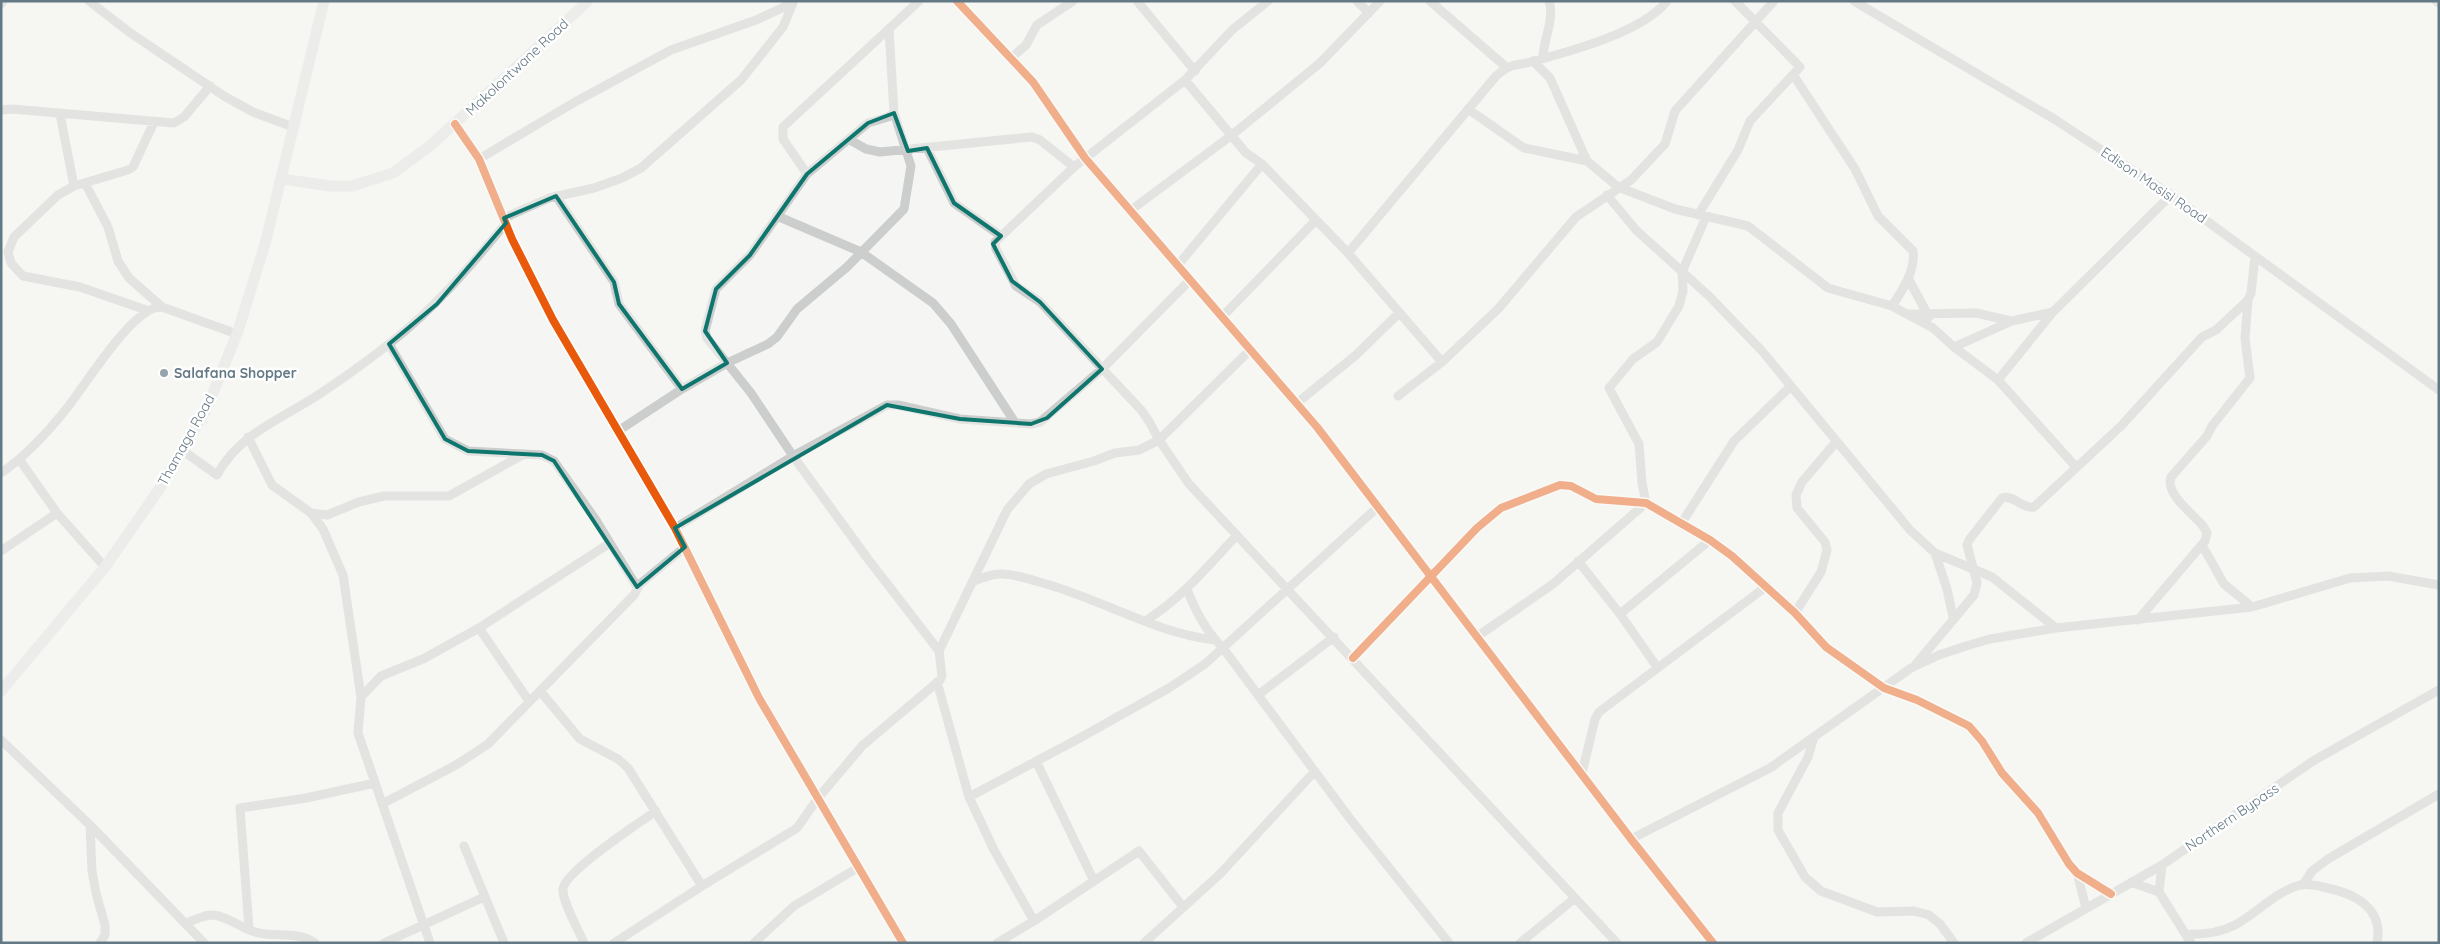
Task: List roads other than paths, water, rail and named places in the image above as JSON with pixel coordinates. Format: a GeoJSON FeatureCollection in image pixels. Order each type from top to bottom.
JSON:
{"type":"FeatureCollection","features":[{"type":"Feature","properties":{"kind":"main road","name":"Thamaga Road"},"geometry":{"type":"LineString","coordinates":[[1,691],[105,567],[158,491],[205,412],[237,334],[254,282],[282,179],[324,1]]}},
{"type":"Feature","properties":{"kind":"main road","name":"Makolontwane Road"},"geometry":{"type":"LineString","coordinates":[[282,179],[330,186],[352,186],[375,180],[409,163],[455,124],[588,1]]}},
{"type":"Feature","properties":{"kind":"street"},"geometry":{"type":"LineString","coordinates":[[88,1],[129,32],[210,86],[253,112],[293,127]]}},
{"type":"Feature","properties":{"kind":"street"},"geometry":{"type":"LineString","coordinates":[[807,174],[783,139],[783,127],[919,1]]}},
{"type":"Feature","properties":{"kind":"street"},"geometry":{"type":"LineString","coordinates":[[957,1],[1033,82],[1085,158],[1296,403],[1379,506],[1631,839],[1713,943]]}},
{"type":"Feature","properties":{"kind":"street"},"geometry":{"type":"LineString","coordinates":[[1011,58],[1026,44],[1037,26],[1073,1]]}},
{"type":"Feature","properties":{"kind":"street"},"geometry":{"type":"LineString","coordinates":[[1136,1],[1194,71]]}},
{"type":"Feature","properties":{"kind":"street"},"geometry":{"type":"LineString","coordinates":[[1268,1],[1232,30],[1185,80],[1074,167],[1001,236],[995,245],[1012,282],[1040,302],[1147,417],[1159,440],[1189,484],[1354,658],[1617,943]]}},
{"type":"Feature","properties":{"kind":"street"},"geometry":{"type":"LineString","coordinates":[[1358,1],[1369,13]]}},
{"type":"Feature","properties":{"kind":"street"},"geometry":{"type":"LineString","coordinates":[[1131,210],[1232,135],[1320,63],[1380,1]]}},
{"type":"Feature","properties":{"kind":"street"},"geometry":{"type":"LineString","coordinates":[[1430,1],[1506,67]]}},
{"type":"Feature","properties":{"kind":"street"},"geometry":{"type":"LineString","coordinates":[[1543,58],[1543,44],[1550,18],[1550,3],[1559,1]]}},
{"type":"Feature","properties":{"kind":"street"},"geometry":{"type":"LineString","coordinates":[[1348,253],[1506,67],[1513,63],[1533,62],[1599,41],[1647,19],[1667,1]]}},
{"type":"Feature","properties":{"kind":"street"},"geometry":{"type":"LineString","coordinates":[[1646,503],[1642,483],[1639,444],[1609,388],[1633,359],[1657,342],[1679,306],[1683,291],[1682,272],[1702,216],[1738,150],[1750,121],[1799,70],[1800,64],[1735,1]]}},
{"type":"Feature","properties":{"kind":"street"},"geometry":{"type":"LineString","coordinates":[[1398,396],[1442,362],[1499,308],[1576,216],[1630,180],[1665,144],[1675,111],[1774,1]]}},
{"type":"Feature","properties":{"kind":"street","name":"Edison Masisi Road"},"geometry":{"type":"LineString","coordinates":[[1854,1],[1871,5],[2054,119],[2171,195],[2439,390]]}},
{"type":"Feature","properties":{"kind":"street"},"geometry":{"type":"LineString","coordinates":[[479,158],[575,102],[671,50],[756,20],[794,2]]}},
{"type":"Feature","properties":{"kind":"street"},"geometry":{"type":"LineString","coordinates":[[182,450],[218,474],[222,466],[248,437],[320,393],[389,344],[436,304],[505,221],[556,196],[594,188],[622,178],[641,168],[741,80],[783,27],[794,2]]}},
{"type":"Feature","properties":{"kind":"street"},"geometry":{"type":"LineString","coordinates":[[618,431],[682,389],[768,344],[777,337],[797,309],[848,267],[904,209],[907,204],[911,166],[908,151],[894,113],[889,30]]}},
{"type":"Feature","properties":{"kind":"street"},"geometry":{"type":"LineString","coordinates":[[1533,62],[1550,78],[1587,161],[1618,188],[1702,216],[1748,226],[1828,288],[1892,306],[1910,314],[1933,328],[1954,347],[1998,380],[2076,466]]}},
{"type":"Feature","properties":{"kind":"street"},"geometry":{"type":"LineString","coordinates":[[1794,76],[1855,169],[1878,216],[1913,251],[1914,257],[1908,278],[1892,306]]}},
{"type":"Feature","properties":{"kind":"street"},"geometry":{"type":"LineString","coordinates":[[1185,80],[1246,153],[1262,164],[1348,253],[1442,362]]}},
{"type":"Feature","properties":{"kind":"street"},"geometry":{"type":"LineString","coordinates":[[1,110],[174,123],[179,121],[210,86]]}},
{"type":"Feature","properties":{"kind":"street"},"geometry":{"type":"LineString","coordinates":[[1468,110],[1524,148],[1587,161]]}},
{"type":"Feature","properties":{"kind":"street"},"geometry":{"type":"LineString","coordinates":[[614,943],[797,828],[818,798],[862,746],[942,676],[939,651],[868,559],[793,456],[751,393],[708,338],[705,331],[716,289],[750,255],[807,174],[868,123],[888,117],[894,113]]}},
{"type":"Feature","properties":{"kind":"street"},"geometry":{"type":"LineString","coordinates":[[60,114],[74,186]]}},
{"type":"Feature","properties":{"kind":"street"},"geometry":{"type":"LineString","coordinates":[[146,310],[80,287],[23,276],[11,263],[8,252],[14,237],[46,204],[58,195],[74,186],[134,167],[154,122]]}},
{"type":"Feature","properties":{"kind":"street"},"geometry":{"type":"LineString","coordinates":[[455,124],[479,158],[505,221],[553,320],[676,528],[759,698],[903,943]]}},
{"type":"Feature","properties":{"kind":"street"},"geometry":{"type":"LineString","coordinates":[[850,140],[866,149],[880,152],[908,151],[1032,137],[1040,140],[1074,167]]}},
{"type":"Feature","properties":{"kind":"street"},"geometry":{"type":"LineString","coordinates":[[927,148],[954,203],[1001,236]]}},
{"type":"Feature","properties":{"kind":"street"},"geometry":{"type":"LineString","coordinates":[[1178,265],[1262,164]]}},
{"type":"Feature","properties":{"kind":"street"},"geometry":{"type":"LineString","coordinates":[[85,183],[108,227],[118,261],[129,278],[162,307]]}},
{"type":"Feature","properties":{"kind":"street"},"geometry":{"type":"LineString","coordinates":[[1607,195],[1636,230],[1736,323],[1910,530],[1935,553],[1992,577],[2056,628]]}},
{"type":"Feature","properties":{"kind":"street"},"geometry":{"type":"LineString","coordinates":[[1998,380],[2053,312],[2171,195]]}},
{"type":"Feature","properties":{"kind":"street"},"geometry":{"type":"LineString","coordinates":[[556,196],[614,282],[619,304],[682,389]]}},
{"type":"Feature","properties":{"kind":"street"},"geometry":{"type":"LineString","coordinates":[[777,216],[861,252],[933,303],[942,313],[1014,421]]}},
{"type":"Feature","properties":{"kind":"street"},"geometry":{"type":"LineString","coordinates":[[1222,317],[1316,220]]}},
{"type":"Feature","properties":{"kind":"street"},"geometry":{"type":"LineString","coordinates":[[2138,620],[2202,545],[2207,533],[2173,492],[2169,482],[2171,477],[2207,436],[2212,426],[2250,378],[2245,338],[2248,300],[2251,293],[2255,256]]}},
{"type":"Feature","properties":{"kind":"street"},"geometry":{"type":"LineString","coordinates":[[1908,278],[1928,314],[1933,328]]}},
{"type":"Feature","properties":{"kind":"street"},"geometry":{"type":"LineString","coordinates":[[676,528],[793,456],[887,405],[898,405],[960,419],[1014,421],[1031,424],[1047,418],[1102,369],[1190,280]]}},
{"type":"Feature","properties":{"kind":"street"},"geometry":{"type":"LineString","coordinates":[[1911,668],[1953,617],[1974,595],[1977,583],[1969,551],[1969,540],[2002,498],[2007,497],[2029,508],[2034,507],[2121,426],[2202,337],[2216,330],[2248,300]]}},
{"type":"Feature","properties":{"kind":"street"},"geometry":{"type":"LineString","coordinates":[[1,473],[19,460],[68,408],[125,331],[146,310],[152,307],[162,307],[237,334]]}},
{"type":"Feature","properties":{"kind":"street"},"geometry":{"type":"LineString","coordinates":[[1954,347],[2012,321],[2053,312]]}},
{"type":"Feature","properties":{"kind":"street"},"geometry":{"type":"LineString","coordinates":[[1296,403],[1356,355],[1399,313]]}},
{"type":"Feature","properties":{"kind":"street"},"geometry":{"type":"LineString","coordinates":[[1910,314],[1976,313],[2012,321]]}},
{"type":"Feature","properties":{"kind":"street"},"geometry":{"type":"LineString","coordinates":[[389,344],[445,439],[468,450],[542,455],[554,461],[610,543],[637,587]]}},
{"type":"Feature","properties":{"kind":"street"},"geometry":{"type":"LineString","coordinates":[[939,651],[1007,510],[1028,484],[1037,477],[1094,461],[1115,452],[1139,450],[1159,440],[1250,350]]}},
{"type":"Feature","properties":{"kind":"street"},"geometry":{"type":"LineString","coordinates":[[1681,524],[1734,441],[1790,386]]}},
{"type":"Feature","properties":{"kind":"street"},"geometry":{"type":"LineString","coordinates":[[248,437],[272,485],[311,513],[331,542],[343,575],[360,697],[357,729],[430,943]]}},
{"type":"Feature","properties":{"kind":"street"},"geometry":{"type":"LineString","coordinates":[[1796,613],[1821,572],[1827,550],[1825,542],[1797,508],[1796,495],[1802,482],[1836,442]]}},
{"type":"Feature","properties":{"kind":"street"},"geometry":{"type":"LineString","coordinates":[[311,513],[327,515],[359,502],[384,496],[449,496],[524,454]]}},
{"type":"Feature","properties":{"kind":"street"},"geometry":{"type":"LineString","coordinates":[[19,460],[57,512],[105,567]]}},
{"type":"Feature","properties":{"kind":"street"},"geometry":{"type":"LineString","coordinates":[[1354,658],[1489,518],[1501,508],[1560,484],[1571,486],[1596,499],[1646,503],[1710,540],[1767,586],[1796,613],[1826,647],[1884,688],[1917,700],[1969,726],[1982,741],[2002,774],[2038,813],[2069,864],[2078,873],[2111,894]]}},
{"type":"Feature","properties":{"kind":"street"},"geometry":{"type":"LineString","coordinates":[[1478,636],[1554,584],[1646,503]]}},
{"type":"Feature","properties":{"kind":"street"},"geometry":{"type":"LineString","coordinates":[[970,796],[1169,688],[1204,664],[1379,506]]}},
{"type":"Feature","properties":{"kind":"street"},"geometry":{"type":"LineString","coordinates":[[1,551],[57,512]]}},
{"type":"Feature","properties":{"kind":"street"},"geometry":{"type":"LineString","coordinates":[[1145,621],[1164,609],[1187,589],[1237,535]]}},
{"type":"Feature","properties":{"kind":"street"},"geometry":{"type":"LineString","coordinates":[[1620,614],[1710,540]]}},
{"type":"Feature","properties":{"kind":"street"},"geometry":{"type":"LineString","coordinates":[[360,697],[380,676],[423,659],[479,628],[610,543]]}},
{"type":"Feature","properties":{"kind":"street"},"geometry":{"type":"LineString","coordinates":[[2202,545],[2224,584],[2252,608]]}},
{"type":"Feature","properties":{"kind":"street"},"geometry":{"type":"LineString","coordinates":[[382,804],[477,752],[634,595],[637,587],[685,547]]}},
{"type":"Feature","properties":{"kind":"street"},"geometry":{"type":"LineString","coordinates":[[1935,553],[1947,589],[1953,617]]}},
{"type":"Feature","properties":{"kind":"street"},"geometry":{"type":"LineString","coordinates":[[1578,561],[1620,614],[1657,667]]}},
{"type":"Feature","properties":{"kind":"street"},"geometry":{"type":"LineString","coordinates":[[972,582],[1002,573],[1024,578],[1074,592],[1178,633],[1215,640]]}},
{"type":"Feature","properties":{"kind":"street"},"geometry":{"type":"LineString","coordinates":[[1631,839],[1770,768],[1911,668],[1939,655],[1990,639],[2056,628],[2252,608],[2350,578],[2388,576],[2439,586]]}},
{"type":"Feature","properties":{"kind":"street"},"geometry":{"type":"LineString","coordinates":[[1582,773],[1595,719],[1599,712],[1767,586]]}},
{"type":"Feature","properties":{"kind":"street"},"geometry":{"type":"LineString","coordinates":[[1187,589],[1194,608],[1215,640],[1449,943]]}},
{"type":"Feature","properties":{"kind":"street"},"geometry":{"type":"LineString","coordinates":[[479,628],[529,701]]}},
{"type":"Feature","properties":{"kind":"street"},"geometry":{"type":"LineString","coordinates":[[1258,695],[1334,638]]}},
{"type":"Feature","properties":{"kind":"street"},"geometry":{"type":"LineString","coordinates":[[937,682],[970,796],[994,850],[1034,921]]}},
{"type":"Feature","properties":{"kind":"street"},"geometry":{"type":"LineString","coordinates":[[540,690],[580,739],[618,759],[628,768],[702,886]]}},
{"type":"Feature","properties":{"kind":"street","name":"Northern Bypass"},"geometry":{"type":"LineString","coordinates":[[2026,943],[2162,865],[2313,761],[2439,690]]}},
{"type":"Feature","properties":{"kind":"street"},"geometry":{"type":"LineString","coordinates":[[1814,737],[1808,757],[1778,813],[1776,822],[1778,830],[1805,877],[1820,892],[1878,912],[1914,911],[1929,915],[1940,924],[1954,943]]}},
{"type":"Feature","properties":{"kind":"street"},"geometry":{"type":"LineString","coordinates":[[1,740],[90,825],[204,943]]}},
{"type":"Feature","properties":{"kind":"street"},"geometry":{"type":"LineString","coordinates":[[1036,760],[1094,881]]}},
{"type":"Feature","properties":{"kind":"street"},"geometry":{"type":"LineString","coordinates":[[1144,943],[1220,874],[1315,771]]}},
{"type":"Feature","properties":{"kind":"street"},"geometry":{"type":"LineString","coordinates":[[248,930],[240,808],[306,798],[375,784]]}},
{"type":"Feature","properties":{"kind":"street"},"geometry":{"type":"LineString","coordinates":[[2303,885],[2312,871],[2328,859],[2439,794]]}},
{"type":"Feature","properties":{"kind":"street"},"geometry":{"type":"LineString","coordinates":[[584,943],[563,892],[565,882],[598,852],[656,811]]}},
{"type":"Feature","properties":{"kind":"street"},"geometry":{"type":"LineString","coordinates":[[90,825],[92,871],[105,925],[105,935],[100,943]]}},
{"type":"Feature","properties":{"kind":"street"},"geometry":{"type":"LineString","coordinates":[[464,846],[504,943]]}},
{"type":"Feature","properties":{"kind":"street"},"geometry":{"type":"LineString","coordinates":[[997,943],[1034,921],[1139,851],[1183,908]]}},
{"type":"Feature","properties":{"kind":"street"},"geometry":{"type":"LineString","coordinates":[[2159,892],[2162,865]]}},
{"type":"Feature","properties":{"kind":"street"},"geometry":{"type":"LineString","coordinates":[[754,943],[794,906],[859,867]]}},
{"type":"Feature","properties":{"kind":"street"},"geometry":{"type":"LineString","coordinates":[[2078,873],[2086,908]]}},
{"type":"Feature","properties":{"kind":"street"},"geometry":{"type":"LineString","coordinates":[[2132,882],[2159,892],[2188,939],[2234,926],[2288,890],[2303,885],[2338,890],[2358,898],[2370,908],[2376,920],[2379,934],[2377,943]]}},
{"type":"Feature","properties":{"kind":"street"},"geometry":{"type":"LineString","coordinates":[[384,943],[425,926],[484,897]]}},
{"type":"Feature","properties":{"kind":"street"},"geometry":{"type":"LineString","coordinates":[[1520,943],[1575,898]]}},
{"type":"Feature","properties":{"kind":"street"},"geometry":{"type":"LineString","coordinates":[[186,923],[206,915],[215,915],[248,930],[263,933],[301,935],[315,943]]}},
{"type":"Feature","properties":{"kind":"place","name":"Salafana Shopper"},"geometry":{"type":"Point","coordinates":[164,373]}}]}
